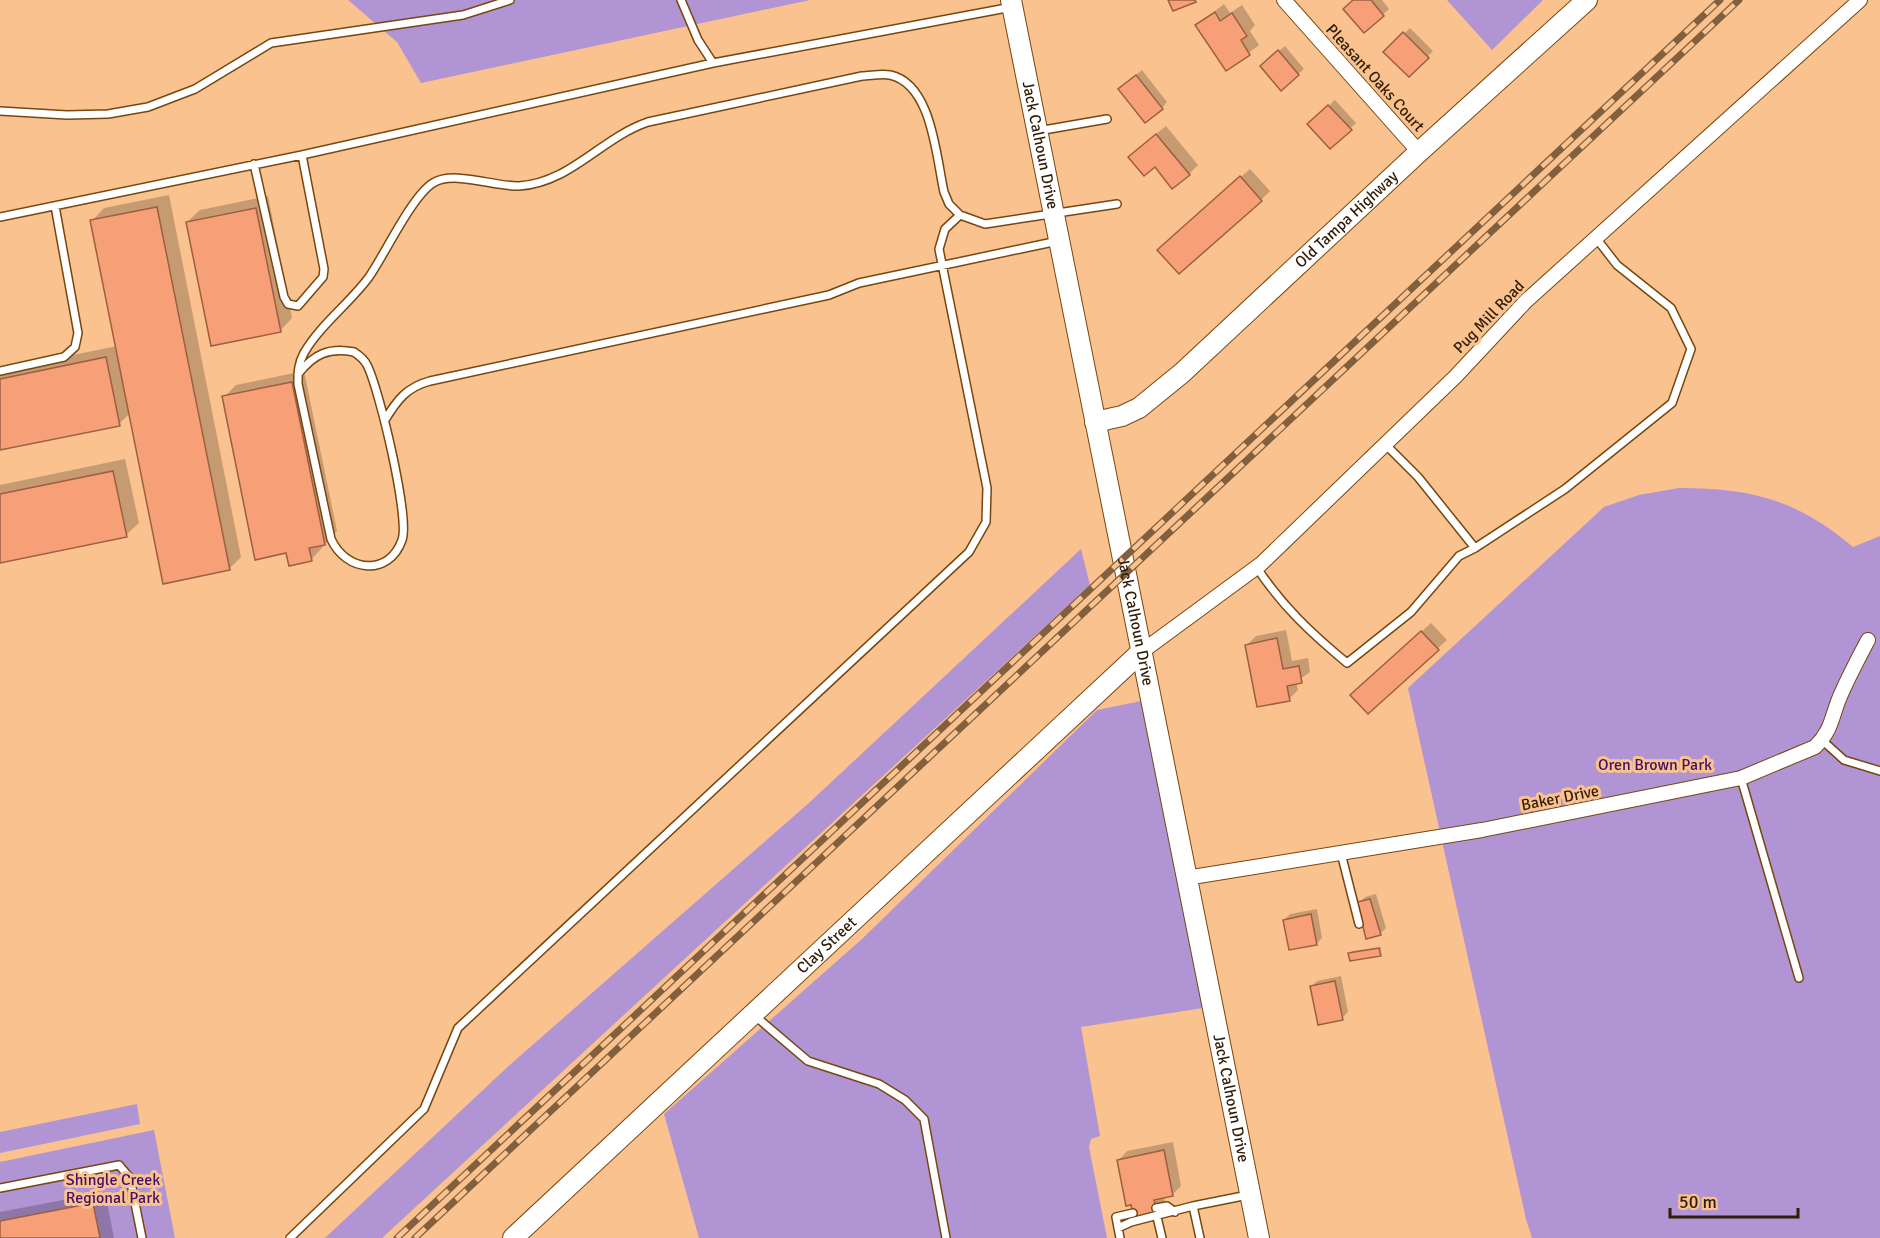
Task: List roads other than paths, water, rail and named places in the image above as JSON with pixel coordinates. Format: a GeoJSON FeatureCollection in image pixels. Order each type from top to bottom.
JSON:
{"type":"FeatureCollection","features":[{"type":"Feature","properties":{"kind":"street","name":"Pleasant Oaks Court"},"geometry":{"type":"LineString","coordinates":[[1284,0],[1419,152]]}},
{"type":"Feature","properties":{"kind":"street","name":"Old Tampa Highway"},"geometry":{"type":"LineString","coordinates":[[1095,422],[1122,416],[1139,408],[1182,373],[1419,152],[1587,0]]}},
{"type":"Feature","properties":{"kind":"street","name":"Pug Mill Road"},"geometry":{"type":"LineString","coordinates":[[1140,652],[1257,567],[1456,376],[1526,301],[1860,0]]}},
{"type":"Feature","properties":{"kind":"street","name":"Jack Calhoun Drive"},"geometry":{"type":"LineString","coordinates":[[1013,2],[1035,131],[1259,1238]]}},
{"type":"Feature","properties":{"kind":"street"},"geometry":{"type":"LineString","coordinates":[[1822,740],[1828,733],[1841,694],[1868,640]]}},
{"type":"Feature","properties":{"kind":"street","name":"Clay Street"},"geometry":{"type":"LineString","coordinates":[[513,1238],[1140,652]]}},
{"type":"Feature","properties":{"kind":"street","name":"Baker Drive"},"geometry":{"type":"LineString","coordinates":[[1186,878],[1482,830],[1741,778],[1815,747],[1822,740]]}},
{"type":"Feature","properties":{"kind":"lane"},"geometry":{"type":"LineString","coordinates":[[0,111],[67,115],[108,114],[148,106],[195,89],[271,43],[463,15],[510,0]]}},
{"type":"Feature","properties":{"kind":"lane"},"geometry":{"type":"LineString","coordinates":[[681,0],[698,40],[712,63]]}},
{"type":"Feature","properties":{"kind":"lane"},"geometry":{"type":"LineString","coordinates":[[0,217],[302,155],[712,63],[1013,2]]}},
{"type":"Feature","properties":{"kind":"lane"},"geometry":{"type":"LineString","coordinates":[[298,374],[308,361],[328,350],[354,352],[367,366],[385,420],[403,518],[403,538],[395,554],[383,564],[364,567],[348,561],[336,551],[331,539],[298,374],[298,365],[306,351],[368,278],[420,196],[436,181],[453,178],[519,186],[543,181],[566,172],[627,129],[648,122],[862,76],[888,74],[914,87],[922,100],[944,192],[950,204],[960,215],[985,224],[1117,204]]}},
{"type":"Feature","properties":{"kind":"lane"},"geometry":{"type":"LineString","coordinates":[[1035,131],[1107,119]]}},
{"type":"Feature","properties":{"kind":"lane"},"geometry":{"type":"LineString","coordinates":[[254,164],[284,297],[288,304],[298,306],[323,277],[324,269],[302,155]]}},
{"type":"Feature","properties":{"kind":"lane"},"geometry":{"type":"LineString","coordinates":[[0,371],[64,357],[75,347],[78,333],[55,206]]}},
{"type":"Feature","properties":{"kind":"lane"},"geometry":{"type":"LineString","coordinates":[[290,1238],[424,1109],[458,1028],[969,552],[986,522],[987,488],[939,249],[945,229],[960,215]]}},
{"type":"Feature","properties":{"kind":"lane"},"geometry":{"type":"LineString","coordinates":[[1257,567],[1273,592],[1302,626],[1347,663],[1411,612],[1459,556],[1475,548],[1564,489],[1672,402],[1691,349],[1671,308],[1617,266],[1596,238]]}},
{"type":"Feature","properties":{"kind":"lane"},"geometry":{"type":"LineString","coordinates":[[385,420],[404,393],[416,385],[430,381],[829,294],[859,283],[1059,241]]}},
{"type":"Feature","properties":{"kind":"lane"},"geometry":{"type":"LineString","coordinates":[[1385,444],[1418,477],[1475,548]]}},
{"type":"Feature","properties":{"kind":"lane"},"geometry":{"type":"LineString","coordinates":[[1822,740],[1844,760],[1880,771]]}},
{"type":"Feature","properties":{"kind":"lane"},"geometry":{"type":"LineString","coordinates":[[1741,778],[1799,978]]}},
{"type":"Feature","properties":{"kind":"lane"},"geometry":{"type":"LineString","coordinates":[[1341,853],[1359,924]]}},
{"type":"Feature","properties":{"kind":"lane"},"geometry":{"type":"LineString","coordinates":[[752,1014],[808,1061],[879,1084],[905,1100],[924,1119],[946,1238]]}},
{"type":"Feature","properties":{"kind":"lane"},"geometry":{"type":"LineString","coordinates":[[0,1188],[119,1165],[130,1178],[142,1238]]}},
{"type":"Feature","properties":{"kind":"lane"},"geometry":{"type":"LineString","coordinates":[[1118,1228],[1131,1222],[1193,1206],[1250,1194]]}},
{"type":"Feature","properties":{"kind":"lane"},"geometry":{"type":"LineString","coordinates":[[1156,1208],[1167,1206],[1175,1212]]}},
{"type":"Feature","properties":{"kind":"lane"},"geometry":{"type":"LineString","coordinates":[[1193,1206],[1200,1238]]}},
{"type":"Feature","properties":{"kind":"lane"},"geometry":{"type":"LineString","coordinates":[[1120,1238],[1116,1217],[1133,1213]]}},
{"type":"Feature","properties":{"kind":"lane"},"geometry":{"type":"LineString","coordinates":[[1157,1217],[1162,1238]]}},
{"type":"Feature","properties":{"kind":"railway"},"geometry":{"type":"LineString","coordinates":[[397,1238],[1720,0]]}},
{"type":"Feature","properties":{"kind":"railway"},"geometry":{"type":"LineString","coordinates":[[415,1238],[1739,0]]}},
{"type":"Feature","properties":{"kind":"park label","name":"Oren Brown Park"},"geometry":{"type":"Point","coordinates":[1655,765]}},
{"type":"Feature","properties":{"kind":"park label","name":"Shingle Creek Regional Park"},"geometry":{"type":"Point","coordinates":[113,1189]}}]}
